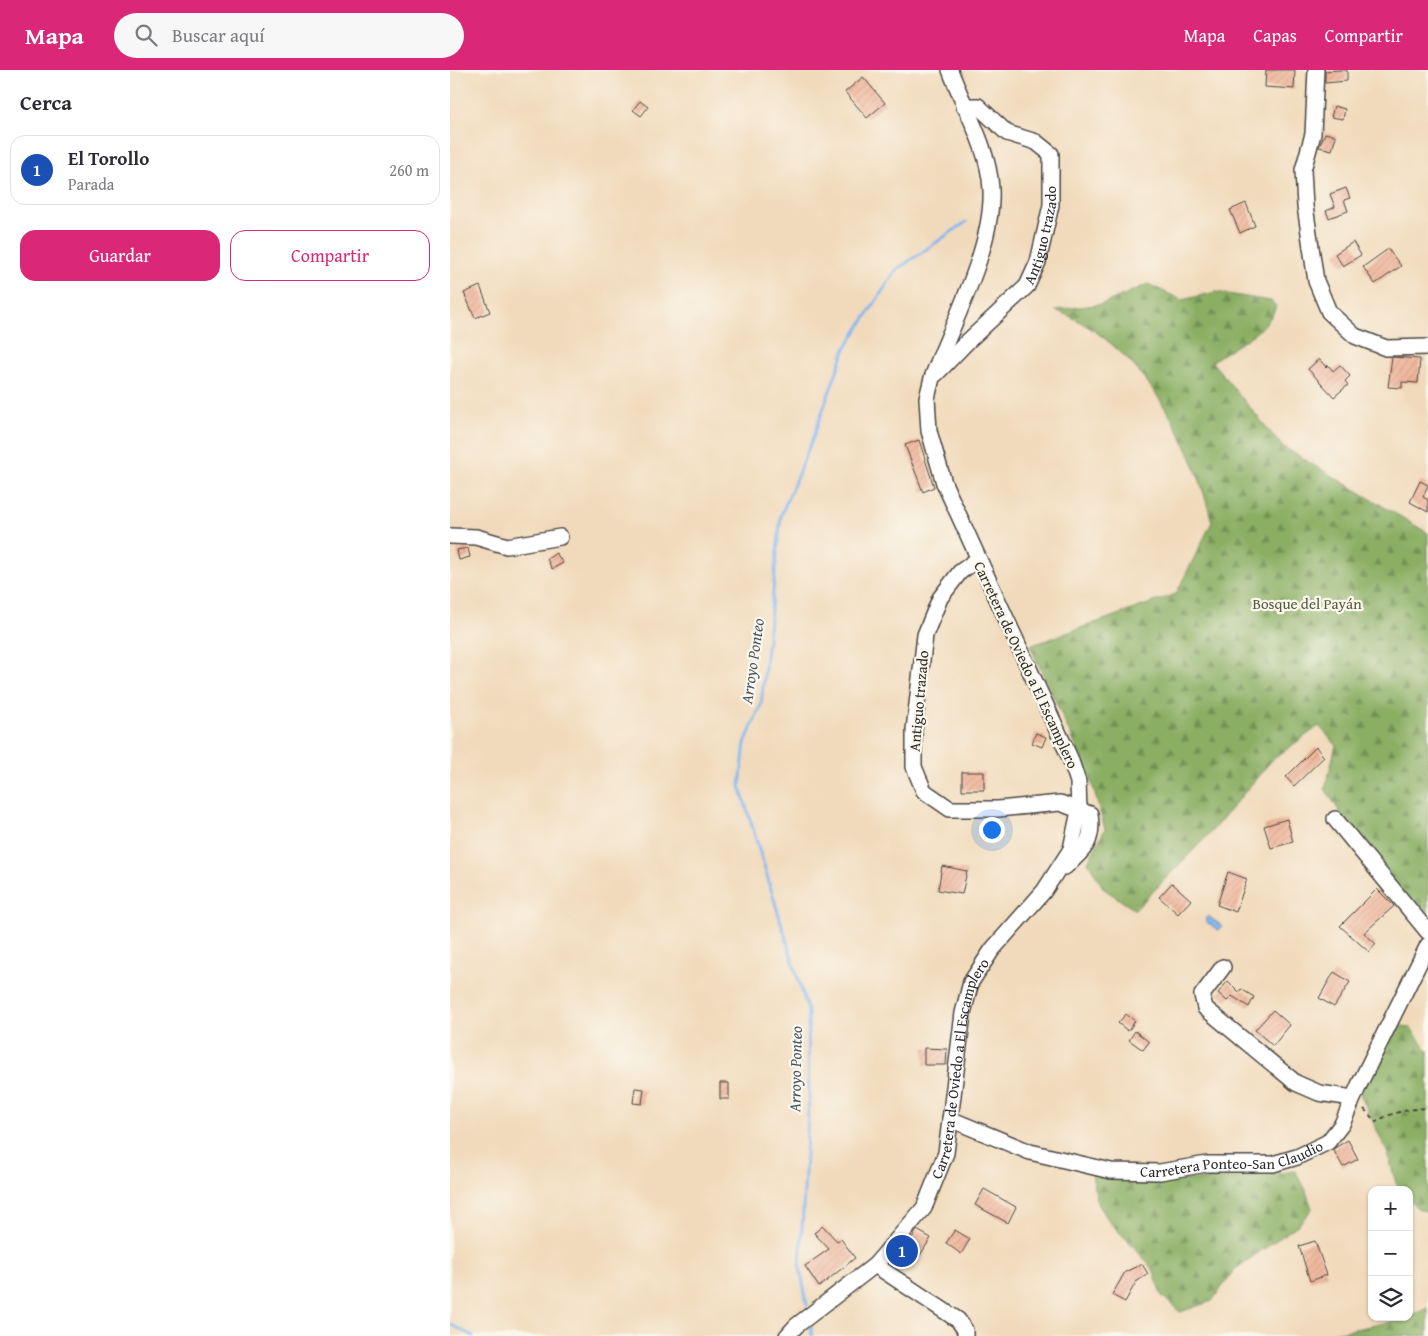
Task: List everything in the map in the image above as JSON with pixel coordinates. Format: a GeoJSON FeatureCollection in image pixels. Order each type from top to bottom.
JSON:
{"type":"FeatureCollection","features":[{"type":"Feature","properties":{"kind":"street","name":"Carretera de Oviedo a El Escamplero"},"geometry":{"type":"LineString","coordinates":[[787,1336],[796,1326],[874,1265],[924,1208],[946,1152],[963,1013],[971,982],[992,950],[1057,873],[1071,848],[1079,810],[1078,782],[1070,758],[944,483],[929,431],[927,398],[932,378],[981,255],[990,221],[991,188],[981,145],[950,70]]}},
{"type":"Feature","properties":{"kind":"street"},"geometry":{"type":"LineString","coordinates":[[1316,70],[1313,134],[1303,170],[1305,206],[1316,281],[1328,312],[1355,336],[1386,348],[1428,347]]}},
{"type":"Feature","properties":{"kind":"street","name":"Antiguo trazado"},"geometry":{"type":"LineString","coordinates":[[932,378],[967,342],[1027,286],[1038,262],[1051,204],[1051,154],[1036,142],[1007,133],[978,106],[964,106]]}},
{"type":"Feature","properties":{"kind":"street"},"geometry":{"type":"LineString","coordinates":[[450,536],[476,537],[507,546],[560,537]]}},
{"type":"Feature","properties":{"kind":"street","name":"Antiguo trazado"},"geometry":{"type":"LineString","coordinates":[[978,560],[960,572],[940,598],[925,635],[914,730],[914,767],[924,791],[950,809],[998,809],[1060,803],[1079,810]]}},
{"type":"Feature","properties":{"kind":"street"},"geometry":{"type":"LineString","coordinates":[[1335,819],[1428,932]]}},
{"type":"Feature","properties":{"kind":"street","name":"Carretera Ponteo-San Claudio"},"geometry":{"type":"LineString","coordinates":[[950,1119],[1030,1152],[1111,1171],[1160,1172],[1208,1164],[1273,1164],[1297,1157],[1328,1142],[1342,1124],[1428,945]]}},
{"type":"Feature","properties":{"kind":"street"},"geometry":{"type":"LineString","coordinates":[[1223,968],[1202,996],[1205,1008],[1296,1084],[1319,1092],[1354,1098]]}},
{"type":"Feature","properties":{"kind":"street"},"geometry":{"type":"LineString","coordinates":[[874,1265],[958,1320],[965,1330],[965,1336]]}},
{"type":"Feature","properties":{"kind":"path"},"geometry":{"type":"LineString","coordinates":[[1354,1098],[1376,1122],[1384,1117],[1405,1110],[1428,1108]]}},
{"type":"Feature","properties":{"kind":"green space","name":"Bosque del Payán"},"geometry":{"type":"Polygon","coordinates":[[[1148,284],[1182,300],[1215,292],[1271,301],[1276,306],[1265,324],[1249,338],[1212,362],[1282,446],[1428,533],[1428,931],[1385,882],[1325,789],[1336,745],[1319,726],[1272,760],[1211,832],[1135,910],[1104,889],[1088,862],[1105,829],[1090,777],[1030,646],[1176,594],[1212,522],[1200,481],[1184,443],[1172,419],[1141,374],[1102,336],[1055,310],[1103,304],[1148,284]]]}},
{"type":"Feature","properties":{"kind":"green space"},"geometry":{"type":"Polygon","coordinates":[[[1394,1025],[1410,1027],[1428,1051],[1428,1212],[1417,1208],[1413,1204],[1413,1186],[1398,1186],[1396,1183],[1387,1152],[1360,1094],[1394,1025]]]}},
{"type":"Feature","properties":{"kind":"green space"},"geometry":{"type":"Polygon","coordinates":[[[1295,1171],[1305,1188],[1312,1209],[1299,1224],[1234,1270],[1212,1301],[1180,1312],[1161,1295],[1154,1271],[1111,1224],[1097,1202],[1092,1174],[1143,1179],[1194,1180],[1295,1171]]]}},
{"type":"Feature","properties":{"kind":"green space"},"geometry":{"type":"Polygon","coordinates":[[[1428,1308],[1428,1336],[1319,1336],[1396,1321],[1413,1321],[1413,1316],[1428,1308]]]}},
{"type":"Feature","properties":{"kind":"water"},"geometry":{"type":"Polygon","coordinates":[[[1208,916],[1222,926],[1218,930],[1205,921],[1208,916]]]}},
{"type":"Feature","properties":{"kind":"building"},"geometry":{"type":"Polygon","coordinates":[[[1266,70],[1295,70],[1294,89],[1265,87],[1266,70]]]}},
{"type":"Feature","properties":{"kind":"building"},"geometry":{"type":"Polygon","coordinates":[[[1347,70],[1347,81],[1325,83],[1325,71],[1347,70]]]}},
{"type":"Feature","properties":{"kind":"building"},"geometry":{"type":"Polygon","coordinates":[[[863,77],[885,103],[867,118],[845,92],[863,77]]]}},
{"type":"Feature","properties":{"kind":"building"},"geometry":{"type":"Polygon","coordinates":[[[640,101],[648,107],[641,116],[633,110],[640,101]]]}},
{"type":"Feature","properties":{"kind":"building"},"geometry":{"type":"Polygon","coordinates":[[[1334,106],[1345,109],[1343,119],[1331,117],[1334,106]]]}},
{"type":"Feature","properties":{"kind":"building"},"geometry":{"type":"Polygon","coordinates":[[[1325,133],[1336,136],[1332,150],[1319,147],[1325,133]]]}},
{"type":"Feature","properties":{"kind":"building"},"geometry":{"type":"Polygon","coordinates":[[[1346,188],[1350,198],[1344,200],[1348,211],[1329,218],[1326,211],[1335,207],[1330,194],[1346,188]]]}},
{"type":"Feature","properties":{"kind":"building"},"geometry":{"type":"Polygon","coordinates":[[[1246,203],[1255,226],[1240,233],[1230,210],[1246,203]]]}},
{"type":"Feature","properties":{"kind":"building"},"geometry":{"type":"Polygon","coordinates":[[[1353,242],[1361,255],[1343,266],[1335,254],[1353,242]]]}},
{"type":"Feature","properties":{"kind":"building"},"geometry":{"type":"Polygon","coordinates":[[[1388,249],[1401,266],[1375,284],[1363,267],[1388,249]]]}},
{"type":"Feature","properties":{"kind":"building"},"geometry":{"type":"Polygon","coordinates":[[[480,286],[490,312],[475,318],[464,293],[480,286]]]}},
{"type":"Feature","properties":{"kind":"building"},"geometry":{"type":"Polygon","coordinates":[[[1392,357],[1420,359],[1418,383],[1402,382],[1402,388],[1388,387],[1392,357]]]}},
{"type":"Feature","properties":{"kind":"building"},"geometry":{"type":"Polygon","coordinates":[[[1319,359],[1326,367],[1328,365],[1333,371],[1340,365],[1350,376],[1345,381],[1348,385],[1334,397],[1308,369],[1319,359]]]}},
{"type":"Feature","properties":{"kind":"building"},"geometry":{"type":"Polygon","coordinates":[[[919,440],[934,487],[923,492],[905,445],[919,440]]]}},
{"type":"Feature","properties":{"kind":"building"},"geometry":{"type":"Polygon","coordinates":[[[1420,481],[1428,485],[1423,497],[1428,500],[1428,512],[1410,502],[1420,481]]]}},
{"type":"Feature","properties":{"kind":"building"},"geometry":{"type":"Polygon","coordinates":[[[468,548],[470,557],[459,560],[457,550],[468,548]]]}},
{"type":"Feature","properties":{"kind":"building"},"geometry":{"type":"Polygon","coordinates":[[[556,553],[563,563],[552,569],[547,559],[556,553]]]}},
{"type":"Feature","properties":{"kind":"building"},"geometry":{"type":"Polygon","coordinates":[[[1036,733],[1046,737],[1042,747],[1032,743],[1036,733]]]}},
{"type":"Feature","properties":{"kind":"building"},"geometry":{"type":"Polygon","coordinates":[[[1316,747],[1324,757],[1294,786],[1286,777],[1316,747]]]}},
{"type":"Feature","properties":{"kind":"building"},"geometry":{"type":"Polygon","coordinates":[[[962,772],[984,772],[984,790],[962,790],[962,772]]]}},
{"type":"Feature","properties":{"kind":"building"},"geometry":{"type":"Polygon","coordinates":[[[1287,819],[1293,842],[1271,848],[1264,826],[1287,819]]]}},
{"type":"Feature","properties":{"kind":"building"},"geometry":{"type":"Polygon","coordinates":[[[942,866],[967,871],[962,894],[938,890],[942,866]]]}},
{"type":"Feature","properties":{"kind":"building"},"geometry":{"type":"Polygon","coordinates":[[[1228,872],[1247,879],[1236,912],[1217,905],[1228,872]]]}},
{"type":"Feature","properties":{"kind":"building"},"geometry":{"type":"Polygon","coordinates":[[[1172,883],[1191,900],[1178,914],[1159,897],[1172,883]]]}},
{"type":"Feature","properties":{"kind":"building"},"geometry":{"type":"Polygon","coordinates":[[[1377,889],[1394,906],[1364,933],[1376,944],[1369,952],[1340,926],[1377,889]]]}},
{"type":"Feature","properties":{"kind":"building"},"geometry":{"type":"Polygon","coordinates":[[[1334,972],[1350,982],[1334,1007],[1319,998],[1334,972]]]}},
{"type":"Feature","properties":{"kind":"building"},"geometry":{"type":"Polygon","coordinates":[[[1228,981],[1239,992],[1241,989],[1254,997],[1249,1007],[1232,996],[1227,1001],[1218,993],[1228,981]]]}},
{"type":"Feature","properties":{"kind":"building"},"geometry":{"type":"Polygon","coordinates":[[[1273,1010],[1290,1025],[1273,1046],[1255,1030],[1273,1010]]]}},
{"type":"Feature","properties":{"kind":"building"},"geometry":{"type":"Polygon","coordinates":[[[1126,1014],[1135,1021],[1128,1031],[1118,1023],[1126,1014]]]}},
{"type":"Feature","properties":{"kind":"building"},"geometry":{"type":"Polygon","coordinates":[[[1135,1031],[1149,1042],[1143,1050],[1129,1040],[1135,1031]]]}},
{"type":"Feature","properties":{"kind":"building"},"geometry":{"type":"Polygon","coordinates":[[[924,1048],[947,1049],[946,1065],[924,1065],[924,1048]]]}},
{"type":"Feature","properties":{"kind":"building"},"geometry":{"type":"Polygon","coordinates":[[[720,1083],[729,1083],[729,1099],[720,1099],[720,1083]]]}},
{"type":"Feature","properties":{"kind":"building"},"geometry":{"type":"Polygon","coordinates":[[[635,1088],[644,1089],[642,1104],[633,1103],[635,1088]]]}},
{"type":"Feature","properties":{"kind":"building"},"geometry":{"type":"Polygon","coordinates":[[[1348,1140],[1358,1159],[1343,1167],[1333,1149],[1348,1140]]]}},
{"type":"Feature","properties":{"kind":"building"},"geometry":{"type":"Polygon","coordinates":[[[984,1189],[1016,1207],[1008,1223],[975,1205],[984,1189]]]}},
{"type":"Feature","properties":{"kind":"building"},"geometry":{"type":"Polygon","coordinates":[[[823,1226],[837,1241],[841,1239],[855,1258],[819,1287],[805,1266],[829,1249],[814,1233],[823,1226]]]}},
{"type":"Feature","properties":{"kind":"building"},"geometry":{"type":"Polygon","coordinates":[[[917,1230],[931,1238],[919,1257],[906,1248],[917,1230]]]}},
{"type":"Feature","properties":{"kind":"building"},"geometry":{"type":"Polygon","coordinates":[[[955,1230],[970,1239],[961,1254],[946,1243],[955,1230]]]}},
{"type":"Feature","properties":{"kind":"building"},"geometry":{"type":"Polygon","coordinates":[[[1315,1241],[1327,1275],[1310,1281],[1299,1246],[1315,1241]]]}},
{"type":"Feature","properties":{"kind":"building"},"geometry":{"type":"Polygon","coordinates":[[[1142,1264],[1148,1274],[1136,1282],[1125,1302],[1112,1295],[1125,1272],[1142,1264]]]}},
{"type":"Feature","properties":{"kind":"waterway","name":"Arroyo Ponteo"},"geometry":{"type":"LineString","coordinates":[[807,1305],[800,1267],[809,1096],[808,1012],[740,786],[745,743],[761,705],[781,515],[811,443],[845,349],[896,270],[966,222]]}},
{"type":"Feature","properties":{"kind":"waterway"},"geometry":{"type":"LineString","coordinates":[[450,1324],[473,1336]]}},
{"type":"Feature","properties":{"kind":"waterway","name":"Arroyo Ponteo"},"geometry":{"type":"LineString","coordinates":[[811,1326],[812,1336]]}},
{"type":"Feature","properties":{"kind":"place","name":"El Torollo"},"geometry":{"type":"Point","coordinates":[902,1251]}}]}
